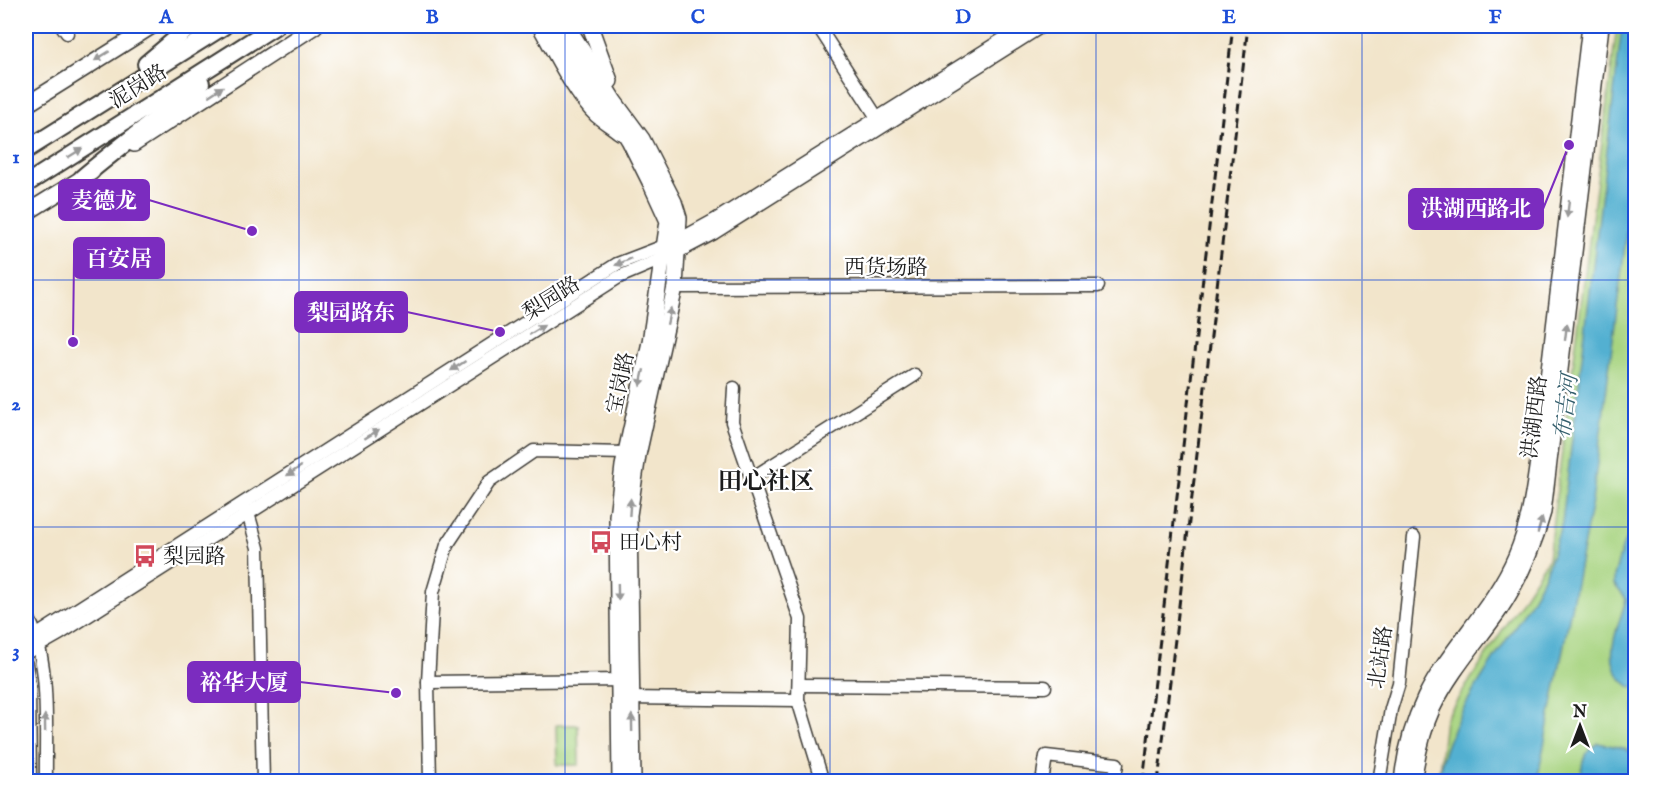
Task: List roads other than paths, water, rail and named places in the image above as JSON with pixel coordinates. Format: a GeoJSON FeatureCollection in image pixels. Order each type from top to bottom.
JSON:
{"type":"FeatureCollection","features":[{"type":"Feature","properties":{"kind":"highway"},"geometry":{"type":"LineString","coordinates":[[121,90],[139,70],[191,26]]}},
{"type":"Feature","properties":{"kind":"highway","name":"泥岗路"},"geometry":{"type":"LineString","coordinates":[[26,150],[224,26]]}},
{"type":"Feature","properties":{"kind":"highway","name":"泥岗路"},"geometry":{"type":"LineString","coordinates":[[26,184],[275,26]]}},
{"type":"Feature","properties":{"kind":"highway"},"geometry":{"type":"LineString","coordinates":[[82,178],[120,146],[173,107],[231,54]]}},
{"type":"Feature","properties":{"kind":"main road"},"geometry":{"type":"LineString","coordinates":[[26,105],[152,26]]}},
{"type":"Feature","properties":{"kind":"main road"},"geometry":{"type":"LineString","coordinates":[[26,213],[315,26]]}},
{"type":"Feature","properties":{"kind":"main road"},"geometry":{"type":"LineString","coordinates":[[540,26],[589,106],[598,116],[635,140]]}},
{"type":"Feature","properties":{"kind":"main road","name":"宝岗路"},"geometry":{"type":"LineString","coordinates":[[554,26],[584,78],[635,140]]}},
{"type":"Feature","properties":{"kind":"main road","name":"宝岗路"},"geometry":{"type":"LineString","coordinates":[[567,26],[674,202],[679,218],[670,249],[626,453],[617,516],[625,680]]}},
{"type":"Feature","properties":{"kind":"main road"},"geometry":{"type":"LineString","coordinates":[[590,26],[635,140]]}},
{"type":"Feature","properties":{"kind":"main road","name":"洪湖西路"},"geometry":{"type":"LineString","coordinates":[[1402,782],[1409,738],[1425,697],[1516,558],[1529,517],[1539,454],[1590,26]]}},
{"type":"Feature","properties":{"kind":"main road","name":"洪湖西路"},"geometry":{"type":"LineString","coordinates":[[1413,782],[1420,742],[1433,707],[1447,681],[1499,610],[1527,562],[1543,513],[1601,26]]}},
{"type":"Feature","properties":{"kind":"main road","name":"宝岗路"},"geometry":{"type":"LineString","coordinates":[[620,782],[631,496],[675,287],[670,249]]}},
{"type":"Feature","properties":{"kind":"main road","name":"宝岗路"},"geometry":{"type":"LineString","coordinates":[[625,698],[633,782]]}},
{"type":"Feature","properties":{"kind":"street"},"geometry":{"type":"LineString","coordinates":[[818,26],[878,119]]}},
{"type":"Feature","properties":{"kind":"street","name":"梨园路"},"geometry":{"type":"LineString","coordinates":[[26,653],[33,640],[61,633],[245,509],[619,277],[670,249],[1024,26]]}},
{"type":"Feature","properties":{"kind":"street","name":"梨园路"},"geometry":{"type":"LineString","coordinates":[[670,249],[730,224],[1042,26]]}},
{"type":"Feature","properties":{"kind":"street","name":"西货场路"},"geometry":{"type":"LineString","coordinates":[[675,287],[1098,286]]}},
{"type":"Feature","properties":{"kind":"street"},"geometry":{"type":"LineString","coordinates":[[752,478],[915,375]]}},
{"type":"Feature","properties":{"kind":"street"},"geometry":{"type":"LineString","coordinates":[[734,388],[732,422],[800,619],[798,700],[823,782]]}},
{"type":"Feature","properties":{"kind":"street"},"geometry":{"type":"LineString","coordinates":[[430,782],[428,682],[433,592],[447,545],[489,482],[534,451],[626,453]]}},
{"type":"Feature","properties":{"kind":"street"},"geometry":{"type":"LineString","coordinates":[[245,509],[258,548],[263,782]]}},
{"type":"Feature","properties":{"kind":"street","name":"北站路"},"geometry":{"type":"LineString","coordinates":[[1379,782],[1391,709],[1399,683],[1414,537]]}},
{"type":"Feature","properties":{"kind":"street"},"geometry":{"type":"LineString","coordinates":[[26,614],[44,675],[46,782]]}},
{"type":"Feature","properties":{"kind":"street"},"geometry":{"type":"LineString","coordinates":[[26,664],[29,685],[30,782]]}},
{"type":"Feature","properties":{"kind":"street"},"geometry":{"type":"LineString","coordinates":[[428,682],[625,680]]}},
{"type":"Feature","properties":{"kind":"street"},"geometry":{"type":"LineString","coordinates":[[799,685],[1044,687]]}},
{"type":"Feature","properties":{"kind":"street"},"geometry":{"type":"LineString","coordinates":[[625,698],[798,700]]}},
{"type":"Feature","properties":{"kind":"street"},"geometry":{"type":"LineString","coordinates":[[1042,782],[1046,756],[1117,764],[1114,782]]}},
{"type":"Feature","properties":{"kind":"water"},"geometry":{"type":"Polygon","coordinates":[[[1622,26],[1635,26],[1635,167],[1592,502],[1537,781],[1438,781],[1444,755],[1465,705],[1538,588],[1549,564],[1562,523],[1622,26]]]}},
{"type":"Feature","properties":{"kind":"water"},"geometry":{"type":"Polygon","coordinates":[[[1635,473],[1636,683],[1632,688],[1621,679],[1615,669],[1613,647],[1626,599],[1614,584],[1614,576],[1623,545],[1631,530],[1635,473]]]}},
{"type":"Feature","properties":{"kind":"water"},"geometry":{"type":"Polygon","coordinates":[[[1598,743],[1623,748],[1635,755],[1635,781],[1583,781],[1584,759],[1589,750],[1598,743]]]}},
{"type":"Feature","properties":{"kind":"railway"},"geometry":{"type":"LineString","coordinates":[[1143,782],[1233,26]]}},
{"type":"Feature","properties":{"kind":"railway"},"geometry":{"type":"LineString","coordinates":[[1158,782],[1248,26]]}},
{"type":"Feature","properties":{"kind":"place","name":"洪湖西路北"},"geometry":{"type":"Point","coordinates":[1569,145]}},
{"type":"Feature","properties":{"kind":"place","name":"麦德龙"},"geometry":{"type":"Point","coordinates":[252,231]}},
{"type":"Feature","properties":{"kind":"place","name":"梨园路东"},"geometry":{"type":"Point","coordinates":[500,332]}},
{"type":"Feature","properties":{"kind":"place","name":"百安居"},"geometry":{"type":"Point","coordinates":[73,342]}},
{"type":"Feature","properties":{"kind":"place","name":"田心村"},"geometry":{"type":"Point","coordinates":[601,542]}},
{"type":"Feature","properties":{"kind":"place","name":"梨园路"},"geometry":{"type":"Point","coordinates":[145,556]}},
{"type":"Feature","properties":{"kind":"place","name":"裕华大厦"},"geometry":{"type":"Point","coordinates":[396,693]}},
{"type":"Feature","properties":{"kind":"district","name":"田心社区"},"geometry":{"type":"Point","coordinates":[766,481]}},
{"type":"Feature","properties":{"kind":"water label","name":"布吉河"},"geometry":{"type":"Point","coordinates":[1565,407]}}]}
